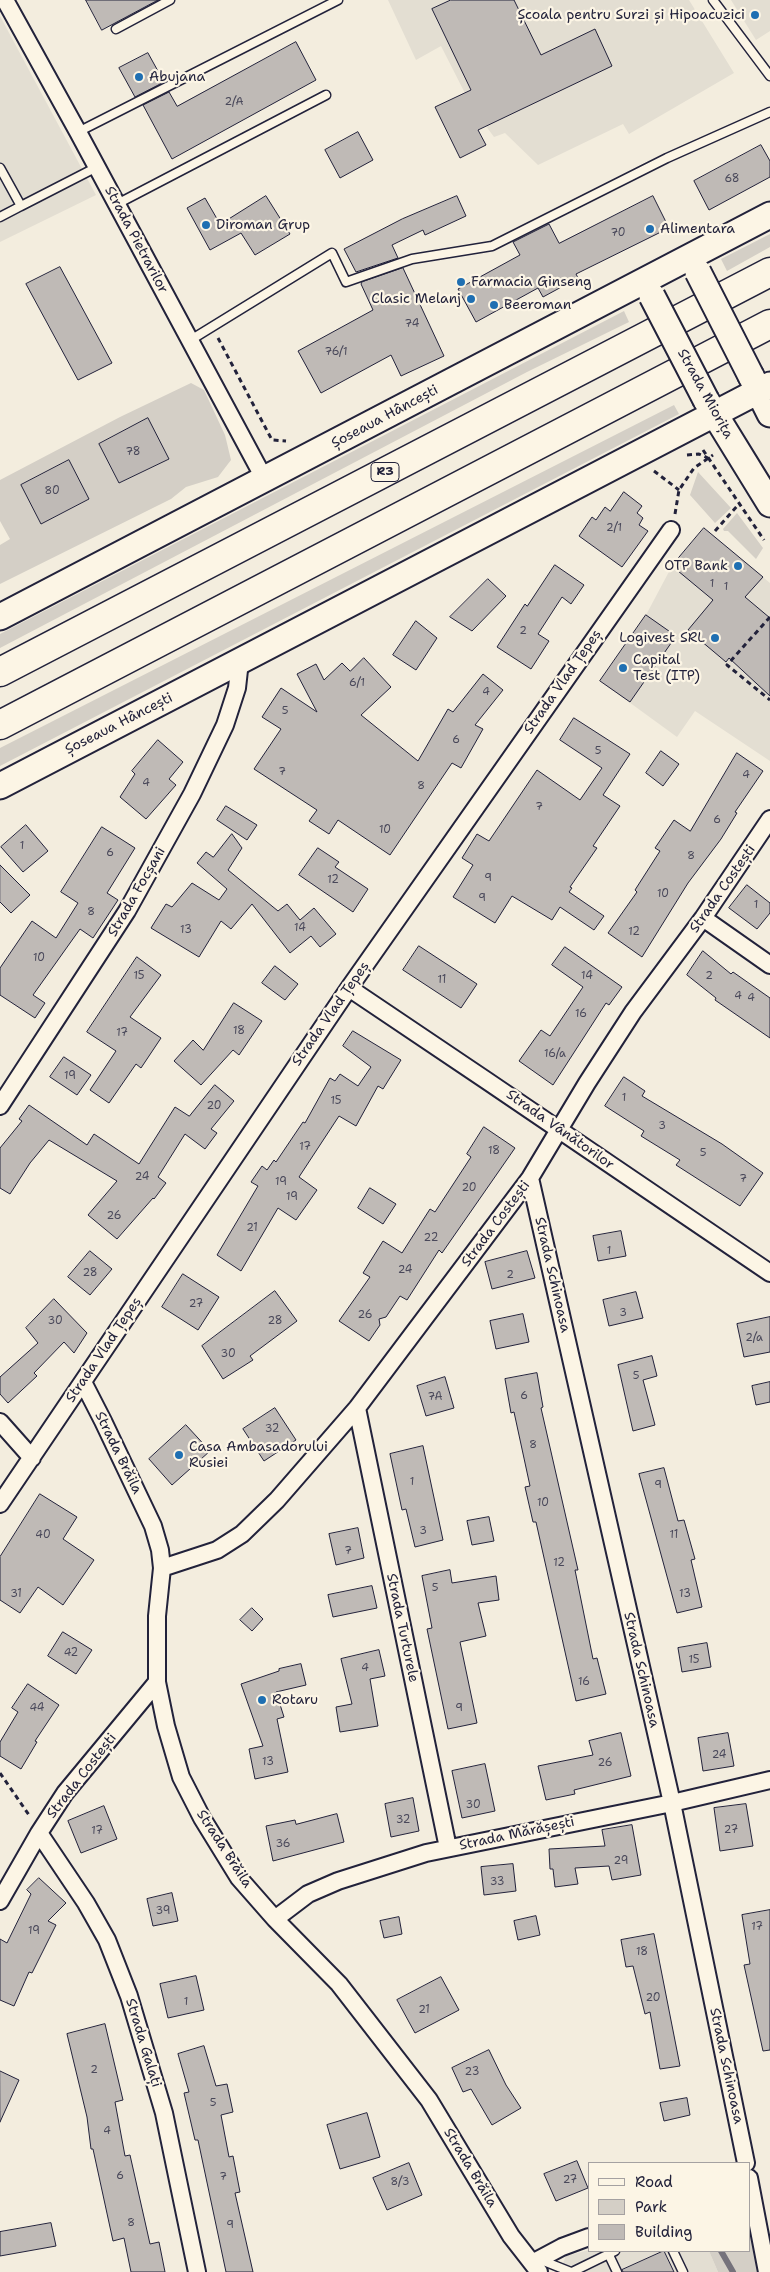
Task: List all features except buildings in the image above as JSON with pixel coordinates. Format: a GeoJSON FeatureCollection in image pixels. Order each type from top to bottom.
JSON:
{"type":"FeatureCollection","features":[{"type":"Feature","properties":{"kind":"highway","name":"R3"},"geometry":{"type":"LineString","coordinates":[[0,672],[770,272]]}},
{"type":"Feature","properties":{"kind":"highway"},"geometry":{"type":"LineString","coordinates":[[0,725],[770,324]]}},
{"type":"Feature","properties":{"kind":"main road","name":"Șoseaua Hâncești"},"geometry":{"type":"LineString","coordinates":[[0,617],[265,480],[695,265],[770,215]]}},
{"type":"Feature","properties":{"kind":"main road"},"geometry":{"type":"LineString","coordinates":[[695,265],[760,384],[770,414]]}},
{"type":"Feature","properties":{"kind":"main road","name":"Strada Miorița"},"geometry":{"type":"LineString","coordinates":[[649,289],[710,406],[770,504]]}},
{"type":"Feature","properties":{"kind":"main road","name":"Șoseaua Hâncești"},"geometry":{"type":"LineString","coordinates":[[0,786],[240,661],[710,406],[760,384]]}},
{"type":"Feature","properties":{"kind":"street","name":"Strada Pietrarilor"},"geometry":{"type":"LineString","coordinates":[[5,0],[265,480]]}},
{"type":"Feature","properties":{"kind":"street","name":"Strada Vlad Țepeș"},"geometry":{"type":"LineString","coordinates":[[0,1504],[349,988],[671,530]]}},
{"type":"Feature","properties":{"kind":"street","name":"Strada Focșani"},"geometry":{"type":"LineString","coordinates":[[0,1106],[127,911],[192,794],[225,724],[237,688],[240,661]]}},
{"type":"Feature","properties":{"kind":"street","name":"Strada Costești"},"geometry":{"type":"LineString","coordinates":[[162,1568],[217,1550],[242,1534],[278,1500],[357,1408],[530,1178],[587,1083],[628,1020],[703,918],[770,819]]}},
{"type":"Feature","properties":{"kind":"street"},"geometry":{"type":"LineString","coordinates":[[703,918],[770,965]]}},
{"type":"Feature","properties":{"kind":"street","name":"Strada Vânătorilor"},"geometry":{"type":"LineString","coordinates":[[349,988],[561,1129],[602,1160],[770,1273]]}},
{"type":"Feature","properties":{"kind":"street","name":"Strada Schinoasa"},"geometry":{"type":"LineString","coordinates":[[530,1178],[672,1803],[746,2162]]}},
{"type":"Feature","properties":{"kind":"street","name":"Strada Brăila"},"geometry":{"type":"LineString","coordinates":[[83,1382],[153,1526],[160,1550],[162,1568],[157,1616],[157,1682],[166,1726],[185,1786],[202,1818],[239,1878],[275,1919],[340,1984],[429,2100],[511,2236],[536,2265]]}},
{"type":"Feature","properties":{"kind":"street","name":"Strada Turturele"},"geometry":{"type":"LineString","coordinates":[[357,1408],[448,1848]]}},
{"type":"Feature","properties":{"kind":"street"},"geometry":{"type":"LineString","coordinates":[[0,1422],[32,1458]]}},
{"type":"Feature","properties":{"kind":"street","name":"Strada Costești"},"geometry":{"type":"LineString","coordinates":[[0,1901],[65,1793],[157,1682]]}},
{"type":"Feature","properties":{"kind":"street","name":"Strada Mărășești"},"geometry":{"type":"LineString","coordinates":[[275,1919],[308,1894],[338,1881],[391,1863],[448,1848],[672,1803],[770,1780]]}},
{"type":"Feature","properties":{"kind":"street","name":"Strada Galați"},"geometry":{"type":"LineString","coordinates":[[39,1834],[86,1903],[107,1940],[129,1996],[164,2113],[197,2272]]}},
{"type":"Feature","properties":{"kind":"street"},"geometry":{"type":"LineString","coordinates":[[750,2191],[751,2204],[767,2272]]}},
{"type":"Feature","properties":{"kind":"street"},"geometry":{"type":"LineString","coordinates":[[536,2265],[562,2246],[588,2237]]}},
{"type":"Feature","properties":{"kind":"lane"},"geometry":{"type":"LineString","coordinates":[[116,29],[170,0]]}},
{"type":"Feature","properties":{"kind":"lane"},"geometry":{"type":"LineString","coordinates":[[78,132],[338,0]]}},
{"type":"Feature","properties":{"kind":"lane"},"geometry":{"type":"LineString","coordinates":[[713,0],[770,76]]}},
{"type":"Feature","properties":{"kind":"lane"},"geometry":{"type":"LineString","coordinates":[[117,204],[326,95]]}},
{"type":"Feature","properties":{"kind":"lane"},"geometry":{"type":"LineString","coordinates":[[189,341],[332,253],[346,282],[412,259],[492,246],[667,158],[770,112]]}},
{"type":"Feature","properties":{"kind":"lane"},"geometry":{"type":"LineString","coordinates":[[0,218],[97,167]]}},
{"type":"Feature","properties":{"kind":"lane"},"geometry":{"type":"LineString","coordinates":[[0,168],[21,206]]}},
{"type":"Feature","properties":{"kind":"lane"},"geometry":{"type":"LineString","coordinates":[[536,2265],[572,2272],[612,2252],[617,2272]]}},
{"type":"Feature","properties":{"kind":"lane"},"geometry":{"type":"LineString","coordinates":[[673,2252],[683,2272]]}},
{"type":"Feature","properties":{"kind":"path"},"geometry":{"type":"LineString","coordinates":[[212,327],[272,440],[283,442],[294,439]]}},
{"type":"Feature","properties":{"kind":"path"},"geometry":{"type":"LineString","coordinates":[[704,450],[764,540]]}},
{"type":"Feature","properties":{"kind":"path"},"geometry":{"type":"LineString","coordinates":[[671,530],[679,500],[679,490],[694,468],[714,455]]}},
{"type":"Feature","properties":{"kind":"path"},"geometry":{"type":"LineString","coordinates":[[652,470],[679,490]]}},
{"type":"Feature","properties":{"kind":"path"},"geometry":{"type":"LineString","coordinates":[[715,531],[740,504]]}},
{"type":"Feature","properties":{"kind":"path"},"geometry":{"type":"LineString","coordinates":[[770,617],[727,664],[770,700]]}},
{"type":"Feature","properties":{"kind":"path"},"geometry":{"type":"LineString","coordinates":[[0,1773],[24,1806],[39,1834]]}},
{"type":"Feature","properties":{"kind":"shaded area"},"geometry":{"type":"Polygon","coordinates":[[[388,0],[689,0],[734,73],[629,134],[623,124],[538,165],[505,133],[494,137],[472,107],[441,46],[416,60],[388,0]]]}},
{"type":"Feature","properties":{"kind":"shaded area","name":"Școala pentru Surzi și Hipoacuzici"},"geometry":{"type":"Polygon","coordinates":[[[731,0],[770,0],[770,31],[756,40],[731,0]]]}},
{"type":"Feature","properties":{"kind":"shaded area"},"geometry":{"type":"Polygon","coordinates":[[[0,16],[96,195],[0,242],[0,16]]]}},
{"type":"Feature","properties":{"kind":"shaded area"},"geometry":{"type":"Polygon","coordinates":[[[704,528],[770,583],[770,761],[695,711],[677,737],[600,681],[646,615],[672,566],[704,528]]]}},
{"type":"Feature","properties":{"kind":"shaded area"},"geometry":{"type":"Polygon","coordinates":[[[588,2250],[588,2252],[709,2252],[718,2272],[559,2272],[566,2256],[588,2250]]]}},
{"type":"Feature","properties":{"kind":"green space"},"geometry":{"type":"Polygon","coordinates":[[[770,234],[770,247],[727,271],[721,259],[770,234]]]}},
{"type":"Feature","properties":{"kind":"green space"},"geometry":{"type":"Polygon","coordinates":[[[624,311],[629,322],[527,372],[0,648],[0,634],[624,311]]]}},
{"type":"Feature","properties":{"kind":"green space"},"geometry":{"type":"Polygon","coordinates":[[[191,383],[204,390],[225,435],[231,460],[218,477],[186,487],[171,499],[0,584],[0,545],[10,539],[0,521],[0,480],[120,417],[191,383]],[[147,419],[99,444],[119,483],[169,459],[147,419]],[[69,460],[21,485],[41,524],[89,499],[69,460]]]}},
{"type":"Feature","properties":{"kind":"green space"},"geometry":{"type":"Polygon","coordinates":[[[674,405],[679,414],[0,766],[0,748],[674,405]]]}},
{"type":"Feature","properties":{"kind":"green space"},"geometry":{"type":"Polygon","coordinates":[[[698,472],[731,508],[715,523],[690,495],[698,472]]]}},
{"type":"Feature","properties":{"kind":"green space"},"geometry":{"type":"Polygon","coordinates":[[[737,513],[763,548],[756,559],[728,531],[723,529],[737,513]]]}},
{"type":"Feature","properties":{"kind":"green space"},"geometry":{"type":"Polygon","coordinates":[[[750,2232],[759,2272],[718,2272],[709,2252],[750,2252],[750,2232]]]}},
{"type":"Feature","properties":{"kind":"waterway"},"geometry":{"type":"LineString","coordinates":[[722,2252],[733,2272]]}},
{"type":"Feature","properties":{"kind":"place","name":"Școala pentru Surzi și Hipoacuzici"},"geometry":{"type":"Point","coordinates":[755,15]}},
{"type":"Feature","properties":{"kind":"place","name":"Abujana"},"geometry":{"type":"Point","coordinates":[139,77]}},
{"type":"Feature","properties":{"kind":"place","name":"Diroman Grup"},"geometry":{"type":"Point","coordinates":[206,225]}},
{"type":"Feature","properties":{"kind":"place","name":"Alimentara"},"geometry":{"type":"Point","coordinates":[650,229]}},
{"type":"Feature","properties":{"kind":"place","name":"Farmacia Ginseng"},"geometry":{"type":"Point","coordinates":[461,282]}},
{"type":"Feature","properties":{"kind":"place","name":"Clasic Melanj"},"geometry":{"type":"Point","coordinates":[471,299]}},
{"type":"Feature","properties":{"kind":"place","name":"Beeroman"},"geometry":{"type":"Point","coordinates":[494,305]}},
{"type":"Feature","properties":{"kind":"place","name":"OTP Bank"},"geometry":{"type":"Point","coordinates":[738,566]}},
{"type":"Feature","properties":{"kind":"place","name":"Logivest SRL"},"geometry":{"type":"Point","coordinates":[715,638]}},
{"type":"Feature","properties":{"kind":"place","name":"Capital Test (ITP)"},"geometry":{"type":"Point","coordinates":[623,668]}},
{"type":"Feature","properties":{"kind":"place","name":"Casa Ambasadorului Rusiei"},"geometry":{"type":"Point","coordinates":[179,1455]}},
{"type":"Feature","properties":{"kind":"place","name":"Rotaru"},"geometry":{"type":"Point","coordinates":[262,1700]}}]}
